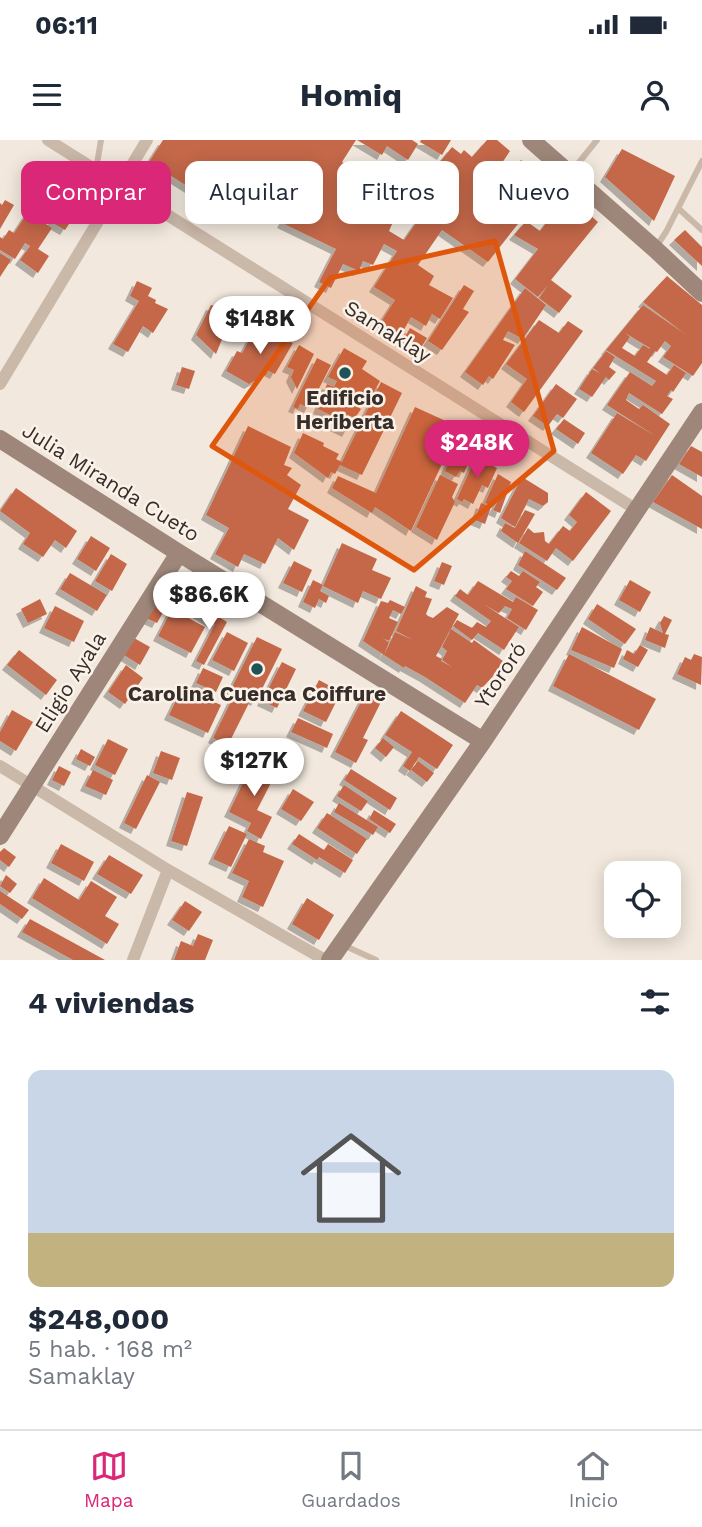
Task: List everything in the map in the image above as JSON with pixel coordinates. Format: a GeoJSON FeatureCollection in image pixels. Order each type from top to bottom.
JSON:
{"type":"FeatureCollection","features":[{"type":"Feature","properties":{"kind":"street","name":"Samaklay"},"geometry":{"type":"LineString","coordinates":[[48,140],[80,161]]}},
{"type":"Feature","properties":{"kind":"street"},"geometry":{"type":"LineString","coordinates":[[134,161],[147,140]]}},
{"type":"Feature","properties":{"kind":"street"},"geometry":{"type":"LineString","coordinates":[[531,140],[556,161]]}},
{"type":"Feature","properties":{"kind":"street"},"geometry":{"type":"LineString","coordinates":[[594,194],[702,293]]}},
{"type":"Feature","properties":{"kind":"street","name":"Samaklay"},"geometry":{"type":"LineString","coordinates":[[171,218],[637,510]]}},
{"type":"Feature","properties":{"kind":"street"},"geometry":{"type":"LineString","coordinates":[[0,384],[96,224]]}},
{"type":"Feature","properties":{"kind":"street","name":"Ytororó"},"geometry":{"type":"LineString","coordinates":[[330,960],[483,741],[702,412]]}},
{"type":"Feature","properties":{"kind":"street","name":"Julia Miranda Cueto"},"geometry":{"type":"LineString","coordinates":[[0,439],[483,741]]}},
{"type":"Feature","properties":{"kind":"street","name":"Eligio Ayala"},"geometry":{"type":"LineString","coordinates":[[0,835],[179,553]]}},
{"type":"Feature","properties":{"kind":"street"},"geometry":{"type":"LineString","coordinates":[[0,766],[168,870],[325,960]]}},
{"type":"Feature","properties":{"kind":"street"},"geometry":{"type":"LineString","coordinates":[[133,960],[168,870]]}},
{"type":"Feature","properties":{"kind":"lane"},"geometry":{"type":"LineString","coordinates":[[98,161],[101,140]]}},
{"type":"Feature","properties":{"kind":"lane"},"geometry":{"type":"LineString","coordinates":[[580,161],[597,140]]}},
{"type":"Feature","properties":{"kind":"lane"},"geometry":{"type":"LineString","coordinates":[[655,249],[702,161]]}},
{"type":"Feature","properties":{"kind":"lane"},"geometry":{"type":"LineString","coordinates":[[678,209],[702,230]]}},
{"type":"Feature","properties":{"kind":"lane"},"geometry":{"type":"LineString","coordinates":[[341,944],[376,960]]}},
{"type":"Feature","properties":{"kind":"highlighted area"},"geometry":{"type":"Polygon","coordinates":[[[495,241],[554,451],[414,570],[212,446],[330,278],[495,241]]]}},
{"type":"Feature","properties":{"kind":"building"},"geometry":{"type":"Polygon","coordinates":[[[163,140],[356,140],[343,161],[337,161],[337,224],[392,224],[389,231],[404,240],[415,224],[459,224],[459,161],[441,161],[452,147],[461,154],[464,150],[472,157],[487,140],[497,140],[510,151],[503,161],[473,161],[473,224],[518,224],[488,262],[442,230],[418,265],[434,276],[429,285],[453,298],[440,319],[432,314],[426,326],[411,317],[401,335],[381,322],[395,300],[374,287],[397,251],[384,244],[373,265],[363,261],[359,271],[343,264],[331,288],[319,282],[336,249],[284,224],[323,224],[323,161],[185,161],[185,185],[171,176],[171,161],[150,161],[163,140]]]}},
{"type":"Feature","properties":{"kind":"building"},"geometry":{"type":"Polygon","coordinates":[[[357,140],[412,140],[418,144],[408,160],[387,146],[382,155],[357,140]]]}},
{"type":"Feature","properties":{"kind":"building"},"geometry":{"type":"Polygon","coordinates":[[[451,140],[442,155],[420,142],[451,140]]]}},
{"type":"Feature","properties":{"kind":"building"},"geometry":{"type":"Polygon","coordinates":[[[622,149],[675,176],[654,221],[605,177],[622,149]]]}},
{"type":"Feature","properties":{"kind":"building"},"geometry":{"type":"Polygon","coordinates":[[[5,200],[14,205],[0,229],[0,203],[2,205],[5,200]]]}},
{"type":"Feature","properties":{"kind":"building"},"geometry":{"type":"Polygon","coordinates":[[[594,219],[598,222],[551,280],[572,296],[559,313],[539,298],[548,285],[538,297],[515,279],[538,249],[514,235],[523,224],[530,224],[540,231],[546,224],[594,224],[594,219]]]}},
{"type":"Feature","properties":{"kind":"building"},"geometry":{"type":"Polygon","coordinates":[[[21,222],[46,224],[52,228],[38,249],[49,256],[38,273],[20,260],[30,246],[25,243],[15,259],[0,250],[0,237],[3,239],[9,230],[14,233],[21,222]]]}},
{"type":"Feature","properties":{"kind":"building"},"geometry":{"type":"Polygon","coordinates":[[[54,224],[69,224],[65,230],[54,224]]]}},
{"type":"Feature","properties":{"kind":"building"},"geometry":{"type":"Polygon","coordinates":[[[685,230],[702,247],[702,266],[674,240],[685,230]]]}},
{"type":"Feature","properties":{"kind":"building"},"geometry":{"type":"Polygon","coordinates":[[[0,253],[11,260],[0,277],[0,253]]]}},
{"type":"Feature","properties":{"kind":"building"},"geometry":{"type":"Polygon","coordinates":[[[667,276],[702,305],[702,363],[693,376],[663,357],[671,346],[665,341],[647,362],[667,375],[674,365],[686,373],[667,396],[673,399],[662,414],[629,393],[626,400],[639,409],[643,405],[670,424],[646,461],[636,455],[623,474],[591,453],[617,413],[657,437],[607,405],[630,372],[652,386],[656,381],[606,350],[643,305],[685,334],[643,302],[667,276]],[[625,333],[630,337],[622,348],[635,356],[643,345],[650,348],[625,333]]]}},
{"type":"Feature","properties":{"kind":"building"},"geometry":{"type":"Polygon","coordinates":[[[137,281],[152,288],[148,296],[168,309],[153,333],[143,326],[128,352],[113,344],[139,301],[130,296],[137,281]]]}},
{"type":"Feature","properties":{"kind":"building"},"geometry":{"type":"Polygon","coordinates":[[[464,285],[474,291],[463,309],[469,312],[442,350],[428,341],[464,285]]]}},
{"type":"Feature","properties":{"kind":"building"},"geometry":{"type":"Polygon","coordinates":[[[525,288],[546,305],[523,339],[508,331],[503,340],[515,345],[493,379],[489,376],[483,385],[465,372],[525,288]]]}},
{"type":"Feature","properties":{"kind":"building"},"geometry":{"type":"Polygon","coordinates":[[[211,305],[234,310],[216,354],[196,335],[211,305]]]}},
{"type":"Feature","properties":{"kind":"building"},"geometry":{"type":"Polygon","coordinates":[[[539,320],[559,333],[568,321],[583,331],[524,412],[511,402],[527,379],[506,364],[539,320]]]}},
{"type":"Feature","properties":{"kind":"building"},"geometry":{"type":"Polygon","coordinates":[[[258,325],[293,343],[275,374],[265,369],[267,374],[249,384],[226,371],[237,351],[242,353],[258,325]]]}},
{"type":"Feature","properties":{"kind":"building"},"geometry":{"type":"Polygon","coordinates":[[[410,328],[427,338],[422,346],[405,337],[410,328]]]}},
{"type":"Feature","properties":{"kind":"building"},"geometry":{"type":"Polygon","coordinates":[[[299,345],[314,354],[297,389],[291,377],[294,370],[287,367],[299,345]]]}},
{"type":"Feature","properties":{"kind":"building"},"geometry":{"type":"Polygon","coordinates":[[[344,348],[367,361],[362,369],[380,381],[371,397],[365,393],[357,406],[361,409],[355,418],[338,411],[354,419],[347,432],[333,425],[337,418],[318,409],[327,384],[334,387],[337,381],[328,377],[344,348]]]}},
{"type":"Feature","properties":{"kind":"building"},"geometry":{"type":"Polygon","coordinates":[[[606,351],[615,357],[609,367],[616,372],[609,380],[606,377],[592,397],[579,389],[592,369],[601,374],[593,368],[606,351]]]}},
{"type":"Feature","properties":{"kind":"building"},"geometry":{"type":"Polygon","coordinates":[[[317,358],[331,365],[309,408],[300,404],[298,409],[293,407],[317,358]]]}},
{"type":"Feature","properties":{"kind":"building"},"geometry":{"type":"Polygon","coordinates":[[[182,367],[195,371],[189,389],[176,385],[182,367]]]}},
{"type":"Feature","properties":{"kind":"building"},"geometry":{"type":"Polygon","coordinates":[[[381,382],[402,393],[362,475],[340,465],[335,474],[331,472],[328,478],[294,453],[303,433],[339,454],[336,459],[342,462],[381,382]]]}},
{"type":"Feature","properties":{"kind":"building"},"geometry":{"type":"Polygon","coordinates":[[[556,384],[577,399],[563,418],[557,414],[548,426],[533,416],[556,384]]]}},
{"type":"Feature","properties":{"kind":"building"},"geometry":{"type":"Polygon","coordinates":[[[415,407],[459,427],[411,531],[375,507],[372,513],[332,488],[338,476],[376,493],[415,407]]]}},
{"type":"Feature","properties":{"kind":"building"},"geometry":{"type":"Polygon","coordinates":[[[564,419],[585,433],[578,444],[556,429],[564,419]]]}},
{"type":"Feature","properties":{"kind":"building"},"geometry":{"type":"Polygon","coordinates":[[[248,426],[291,447],[284,465],[292,468],[287,475],[301,485],[288,509],[309,520],[294,550],[278,538],[265,564],[244,554],[238,567],[215,554],[229,528],[206,515],[248,426]]]}},
{"type":"Feature","properties":{"kind":"building"},"geometry":{"type":"Polygon","coordinates":[[[461,436],[477,444],[464,473],[460,471],[456,477],[445,471],[461,436]]]}},
{"type":"Feature","properties":{"kind":"building"},"geometry":{"type":"Polygon","coordinates":[[[691,446],[702,452],[702,477],[679,464],[691,446]]]}},
{"type":"Feature","properties":{"kind":"building"},"geometry":{"type":"Polygon","coordinates":[[[476,457],[497,468],[488,488],[482,485],[473,504],[464,499],[462,502],[457,499],[476,457]]]}},
{"type":"Feature","properties":{"kind":"building"},"geometry":{"type":"Polygon","coordinates":[[[498,474],[511,482],[500,513],[493,510],[497,503],[485,503],[498,474]]]}},
{"type":"Feature","properties":{"kind":"building"},"geometry":{"type":"Polygon","coordinates":[[[440,475],[458,484],[452,497],[455,502],[437,540],[416,527],[440,475]]]}},
{"type":"Feature","properties":{"kind":"building"},"geometry":{"type":"Polygon","coordinates":[[[672,475],[702,496],[702,529],[653,502],[672,475]]]}},
{"type":"Feature","properties":{"kind":"building"},"geometry":{"type":"Polygon","coordinates":[[[522,477],[548,493],[548,502],[543,506],[529,499],[515,527],[501,518],[522,477]]]}},
{"type":"Feature","properties":{"kind":"building"},"geometry":{"type":"Polygon","coordinates":[[[16,488],[77,531],[66,548],[55,540],[43,557],[23,544],[30,533],[0,511],[16,488]]]}},
{"type":"Feature","properties":{"kind":"building"},"geometry":{"type":"Polygon","coordinates":[[[586,492],[611,511],[573,561],[556,548],[547,561],[519,543],[528,528],[534,533],[544,532],[545,541],[549,544],[563,526],[570,531],[577,522],[569,515],[586,492]]]}},
{"type":"Feature","properties":{"kind":"building"},"geometry":{"type":"Polygon","coordinates":[[[481,503],[491,507],[485,524],[475,520],[481,503]]]}},
{"type":"Feature","properties":{"kind":"building"},"geometry":{"type":"Polygon","coordinates":[[[525,510],[535,514],[518,543],[501,531],[505,523],[515,528],[525,510]]]}},
{"type":"Feature","properties":{"kind":"building"},"geometry":{"type":"Polygon","coordinates":[[[91,536],[110,548],[96,571],[77,559],[91,536]]]}},
{"type":"Feature","properties":{"kind":"building"},"geometry":{"type":"Polygon","coordinates":[[[342,543],[377,559],[372,570],[391,578],[381,599],[363,591],[358,603],[323,586],[342,543]]]}},
{"type":"Feature","properties":{"kind":"building"},"geometry":{"type":"Polygon","coordinates":[[[525,551],[566,578],[557,590],[518,565],[525,551]]]}},
{"type":"Feature","properties":{"kind":"building"},"geometry":{"type":"Polygon","coordinates":[[[111,554],[127,564],[112,591],[95,581],[111,554]]]}},
{"type":"Feature","properties":{"kind":"building"},"geometry":{"type":"Polygon","coordinates":[[[294,561],[312,570],[302,592],[283,583],[294,561]]]}},
{"type":"Feature","properties":{"kind":"building"},"geometry":{"type":"Polygon","coordinates":[[[442,562],[452,566],[444,585],[434,581],[442,562]]]}},
{"type":"Feature","properties":{"kind":"building"},"geometry":{"type":"Polygon","coordinates":[[[511,571],[519,576],[523,571],[540,582],[536,587],[543,592],[533,606],[506,589],[512,581],[506,577],[511,571]]]}},
{"type":"Feature","properties":{"kind":"building"},"geometry":{"type":"Polygon","coordinates":[[[70,573],[107,595],[97,611],[60,589],[70,573]]]}},
{"type":"Feature","properties":{"kind":"building"},"geometry":{"type":"Polygon","coordinates":[[[313,580],[323,585],[320,591],[329,596],[326,603],[319,599],[315,608],[303,602],[313,580]]]}},
{"type":"Feature","properties":{"kind":"building"},"geometry":{"type":"Polygon","coordinates":[[[630,580],[651,592],[640,612],[619,600],[630,580]]]}},
{"type":"Feature","properties":{"kind":"building"},"geometry":{"type":"Polygon","coordinates":[[[478,581],[513,602],[516,597],[538,610],[526,630],[507,618],[512,609],[505,606],[499,613],[483,604],[519,627],[504,650],[478,633],[472,640],[453,626],[457,620],[472,628],[477,622],[486,627],[491,621],[455,596],[460,589],[468,595],[478,581]]]}},
{"type":"Feature","properties":{"kind":"building"},"geometry":{"type":"Polygon","coordinates":[[[416,586],[427,592],[425,597],[432,599],[426,614],[428,616],[433,618],[447,607],[459,614],[436,656],[442,659],[441,661],[452,667],[442,660],[447,651],[442,647],[451,629],[472,643],[474,640],[503,661],[482,688],[477,685],[465,703],[384,655],[395,632],[413,640],[396,631],[416,586]]]}},
{"type":"Feature","properties":{"kind":"building"},"geometry":{"type":"Polygon","coordinates":[[[158,596],[169,602],[157,623],[146,618],[158,596]]]}},
{"type":"Feature","properties":{"kind":"building"},"geometry":{"type":"Polygon","coordinates":[[[40,599],[47,614],[28,623],[21,609],[40,599]]]}},
{"type":"Feature","properties":{"kind":"building"},"geometry":{"type":"Polygon","coordinates":[[[390,600],[405,607],[401,614],[393,610],[389,618],[398,622],[389,641],[382,638],[389,642],[384,655],[363,641],[381,601],[388,603],[390,600]]]}},
{"type":"Feature","properties":{"kind":"building"},"geometry":{"type":"Polygon","coordinates":[[[195,602],[227,622],[204,665],[196,661],[215,624],[191,609],[195,602]]]}},
{"type":"Feature","properties":{"kind":"building"},"geometry":{"type":"Polygon","coordinates":[[[597,604],[636,629],[625,644],[588,619],[597,604]]]}},
{"type":"Feature","properties":{"kind":"building"},"geometry":{"type":"Polygon","coordinates":[[[55,606],[84,621],[74,642],[44,628],[55,606]]]}},
{"type":"Feature","properties":{"kind":"building"},"geometry":{"type":"Polygon","coordinates":[[[172,609],[205,627],[191,653],[158,636],[172,609]]]}},
{"type":"Feature","properties":{"kind":"building"},"geometry":{"type":"Polygon","coordinates":[[[664,616],[672,620],[665,634],[669,635],[665,648],[645,640],[650,627],[663,633],[660,623],[664,616]]]}},
{"type":"Feature","properties":{"kind":"building"},"geometry":{"type":"Polygon","coordinates":[[[582,627],[622,649],[614,668],[571,650],[582,627]]]}},
{"type":"Feature","properties":{"kind":"building"},"geometry":{"type":"Polygon","coordinates":[[[227,632],[248,643],[234,671],[212,660],[227,632]]]}},
{"type":"Feature","properties":{"kind":"building","name":"Carolina Cuenca Coiffure"},"geometry":{"type":"Polygon","coordinates":[[[257,637],[282,649],[256,701],[231,689],[257,637]]]}},
{"type":"Feature","properties":{"kind":"building"},"geometry":{"type":"Polygon","coordinates":[[[134,638],[150,647],[140,665],[124,655],[134,638]]]}},
{"type":"Feature","properties":{"kind":"building"},"geometry":{"type":"Polygon","coordinates":[[[640,645],[648,650],[638,667],[623,659],[627,650],[634,654],[640,645]]]}},
{"type":"Feature","properties":{"kind":"building"},"geometry":{"type":"Polygon","coordinates":[[[19,650],[57,680],[46,695],[7,665],[19,650]]]}},
{"type":"Feature","properties":{"kind":"building"},"geometry":{"type":"Polygon","coordinates":[[[569,654],[656,699],[639,730],[553,686],[569,654]]]}},
{"type":"Feature","properties":{"kind":"building"},"geometry":{"type":"Polygon","coordinates":[[[694,654],[702,657],[701,685],[677,674],[685,657],[691,660],[694,654]]]}},
{"type":"Feature","properties":{"kind":"building"},"geometry":{"type":"Polygon","coordinates":[[[282,662],[296,669],[277,708],[262,701],[282,662]]]}},
{"type":"Feature","properties":{"kind":"building"},"geometry":{"type":"Polygon","coordinates":[[[126,665],[143,678],[125,704],[108,692],[126,665]]]}},
{"type":"Feature","properties":{"kind":"building"},"geometry":{"type":"Polygon","coordinates":[[[203,668],[223,677],[216,692],[196,683],[203,668]]]}},
{"type":"Feature","properties":{"kind":"building"},"geometry":{"type":"Polygon","coordinates":[[[319,680],[341,692],[326,722],[303,711],[319,680]]]}},
{"type":"Feature","properties":{"kind":"building"},"geometry":{"type":"Polygon","coordinates":[[[182,688],[221,705],[208,733],[169,715],[182,688]]]}},
{"type":"Feature","properties":{"kind":"building"},"geometry":{"type":"Polygon","coordinates":[[[368,688],[384,696],[363,738],[368,740],[356,763],[335,752],[368,688]]]}},
{"type":"Feature","properties":{"kind":"building"},"geometry":{"type":"Polygon","coordinates":[[[234,695],[249,703],[228,745],[213,738],[234,695]]]}},
{"type":"Feature","properties":{"kind":"building"},"geometry":{"type":"Polygon","coordinates":[[[12,710],[33,722],[16,751],[0,741],[0,732],[12,710]]]}},
{"type":"Feature","properties":{"kind":"building"},"geometry":{"type":"Polygon","coordinates":[[[401,711],[453,745],[437,769],[419,757],[410,771],[403,766],[412,752],[385,735],[401,711]]]}},
{"type":"Feature","properties":{"kind":"building"},"geometry":{"type":"Polygon","coordinates":[[[298,718],[333,734],[327,748],[291,732],[298,718]]]}},
{"type":"Feature","properties":{"kind":"building"},"geometry":{"type":"Polygon","coordinates":[[[383,738],[394,747],[386,757],[375,748],[383,738]]]}},
{"type":"Feature","properties":{"kind":"building"},"geometry":{"type":"Polygon","coordinates":[[[108,739],[128,749],[115,775],[95,765],[108,739]]]}},
{"type":"Feature","properties":{"kind":"building"},"geometry":{"type":"Polygon","coordinates":[[[81,749],[95,757],[90,766],[76,759],[81,749]]]}},
{"type":"Feature","properties":{"kind":"building"},"geometry":{"type":"Polygon","coordinates":[[[161,751],[180,758],[172,780],[153,773],[161,751]]]}},
{"type":"Feature","properties":{"kind":"building"},"geometry":{"type":"Polygon","coordinates":[[[254,760],[277,771],[257,810],[272,817],[261,839],[247,831],[251,823],[229,812],[254,760]]]}},
{"type":"Feature","properties":{"kind":"building"},"geometry":{"type":"Polygon","coordinates":[[[418,761],[434,773],[427,782],[411,770],[418,761]]]}},
{"type":"Feature","properties":{"kind":"building"},"geometry":{"type":"Polygon","coordinates":[[[59,766],[71,772],[64,786],[52,780],[59,766]]]}},
{"type":"Feature","properties":{"kind":"building"},"geometry":{"type":"Polygon","coordinates":[[[351,769],[397,798],[390,810],[344,780],[351,769]]]}},
{"type":"Feature","properties":{"kind":"building"},"geometry":{"type":"Polygon","coordinates":[[[93,770],[113,780],[106,795],[85,786],[93,770]]]}},
{"type":"Feature","properties":{"kind":"building"},"geometry":{"type":"Polygon","coordinates":[[[147,775],[160,782],[136,829],[124,823],[147,775]]]}},
{"type":"Feature","properties":{"kind":"building"},"geometry":{"type":"Polygon","coordinates":[[[344,785],[368,801],[361,811],[337,796],[344,785]]]}},
{"type":"Feature","properties":{"kind":"building"},"geometry":{"type":"Polygon","coordinates":[[[293,789],[314,802],[301,821],[281,809],[293,789]]]}},
{"type":"Feature","properties":{"kind":"building"},"geometry":{"type":"Polygon","coordinates":[[[187,792],[203,797],[187,846],[171,841],[187,792]]]}},
{"type":"Feature","properties":{"kind":"building"},"geometry":{"type":"Polygon","coordinates":[[[339,803],[378,827],[373,835],[334,812],[339,803]]]}},
{"type":"Feature","properties":{"kind":"building"},"geometry":{"type":"Polygon","coordinates":[[[374,810],[396,824],[390,833],[369,819],[374,810]]]}},
{"type":"Feature","properties":{"kind":"building"},"geometry":{"type":"Polygon","coordinates":[[[327,813],[367,839],[357,854],[317,828],[327,813]]]}},
{"type":"Feature","properties":{"kind":"building"},"geometry":{"type":"Polygon","coordinates":[[[229,826],[247,834],[231,867],[213,859],[229,826]]]}},
{"type":"Feature","properties":{"kind":"building"},"geometry":{"type":"Polygon","coordinates":[[[299,834],[324,850],[328,844],[353,860],[345,873],[292,844],[299,834]]]}},
{"type":"Feature","properties":{"kind":"building"},"geometry":{"type":"Polygon","coordinates":[[[249,839],[265,846],[263,852],[284,861],[263,907],[242,897],[249,881],[232,873],[249,839]]]}},
{"type":"Feature","properties":{"kind":"building"},"geometry":{"type":"Polygon","coordinates":[[[61,844],[94,862],[84,881],[51,863],[61,844]]]}},
{"type":"Feature","properties":{"kind":"building"},"geometry":{"type":"Polygon","coordinates":[[[4,848],[16,857],[9,867],[0,860],[0,852],[4,848]]]}},
{"type":"Feature","properties":{"kind":"building"},"geometry":{"type":"Polygon","coordinates":[[[109,855],[143,875],[131,894],[97,874],[109,855]]]}},
{"type":"Feature","properties":{"kind":"building"},"geometry":{"type":"Polygon","coordinates":[[[6,875],[17,884],[10,893],[0,886],[6,875]]]}},
{"type":"Feature","properties":{"kind":"building"},"geometry":{"type":"Polygon","coordinates":[[[44,878],[79,900],[91,881],[117,897],[105,916],[119,924],[107,944],[32,898],[44,878]]]}},
{"type":"Feature","properties":{"kind":"building"},"geometry":{"type":"Polygon","coordinates":[[[0,891],[29,910],[22,919],[0,904],[0,891]]]}},
{"type":"Feature","properties":{"kind":"building"},"geometry":{"type":"Polygon","coordinates":[[[307,898],[334,915],[319,940],[292,924],[307,898]]]}},
{"type":"Feature","properties":{"kind":"building"},"geometry":{"type":"Polygon","coordinates":[[[185,901],[202,912],[189,931],[172,920],[185,901]]]}},
{"type":"Feature","properties":{"kind":"building"},"geometry":{"type":"Polygon","coordinates":[[[30,919],[105,960],[73,960],[22,932],[30,919]]]}},
{"type":"Feature","properties":{"kind":"building"},"geometry":{"type":"Polygon","coordinates":[[[198,934],[213,940],[205,960],[174,960],[181,941],[193,946],[198,934]]]}},
{"type":"Feature","properties":{"kind":"place","name":"Edificio Heriberta"},"geometry":{"type":"Point","coordinates":[345,373]}},
{"type":"Feature","properties":{"kind":"place","name":"Carolina Cuenca Coiffure"},"geometry":{"type":"Point","coordinates":[257,669]}}]}
